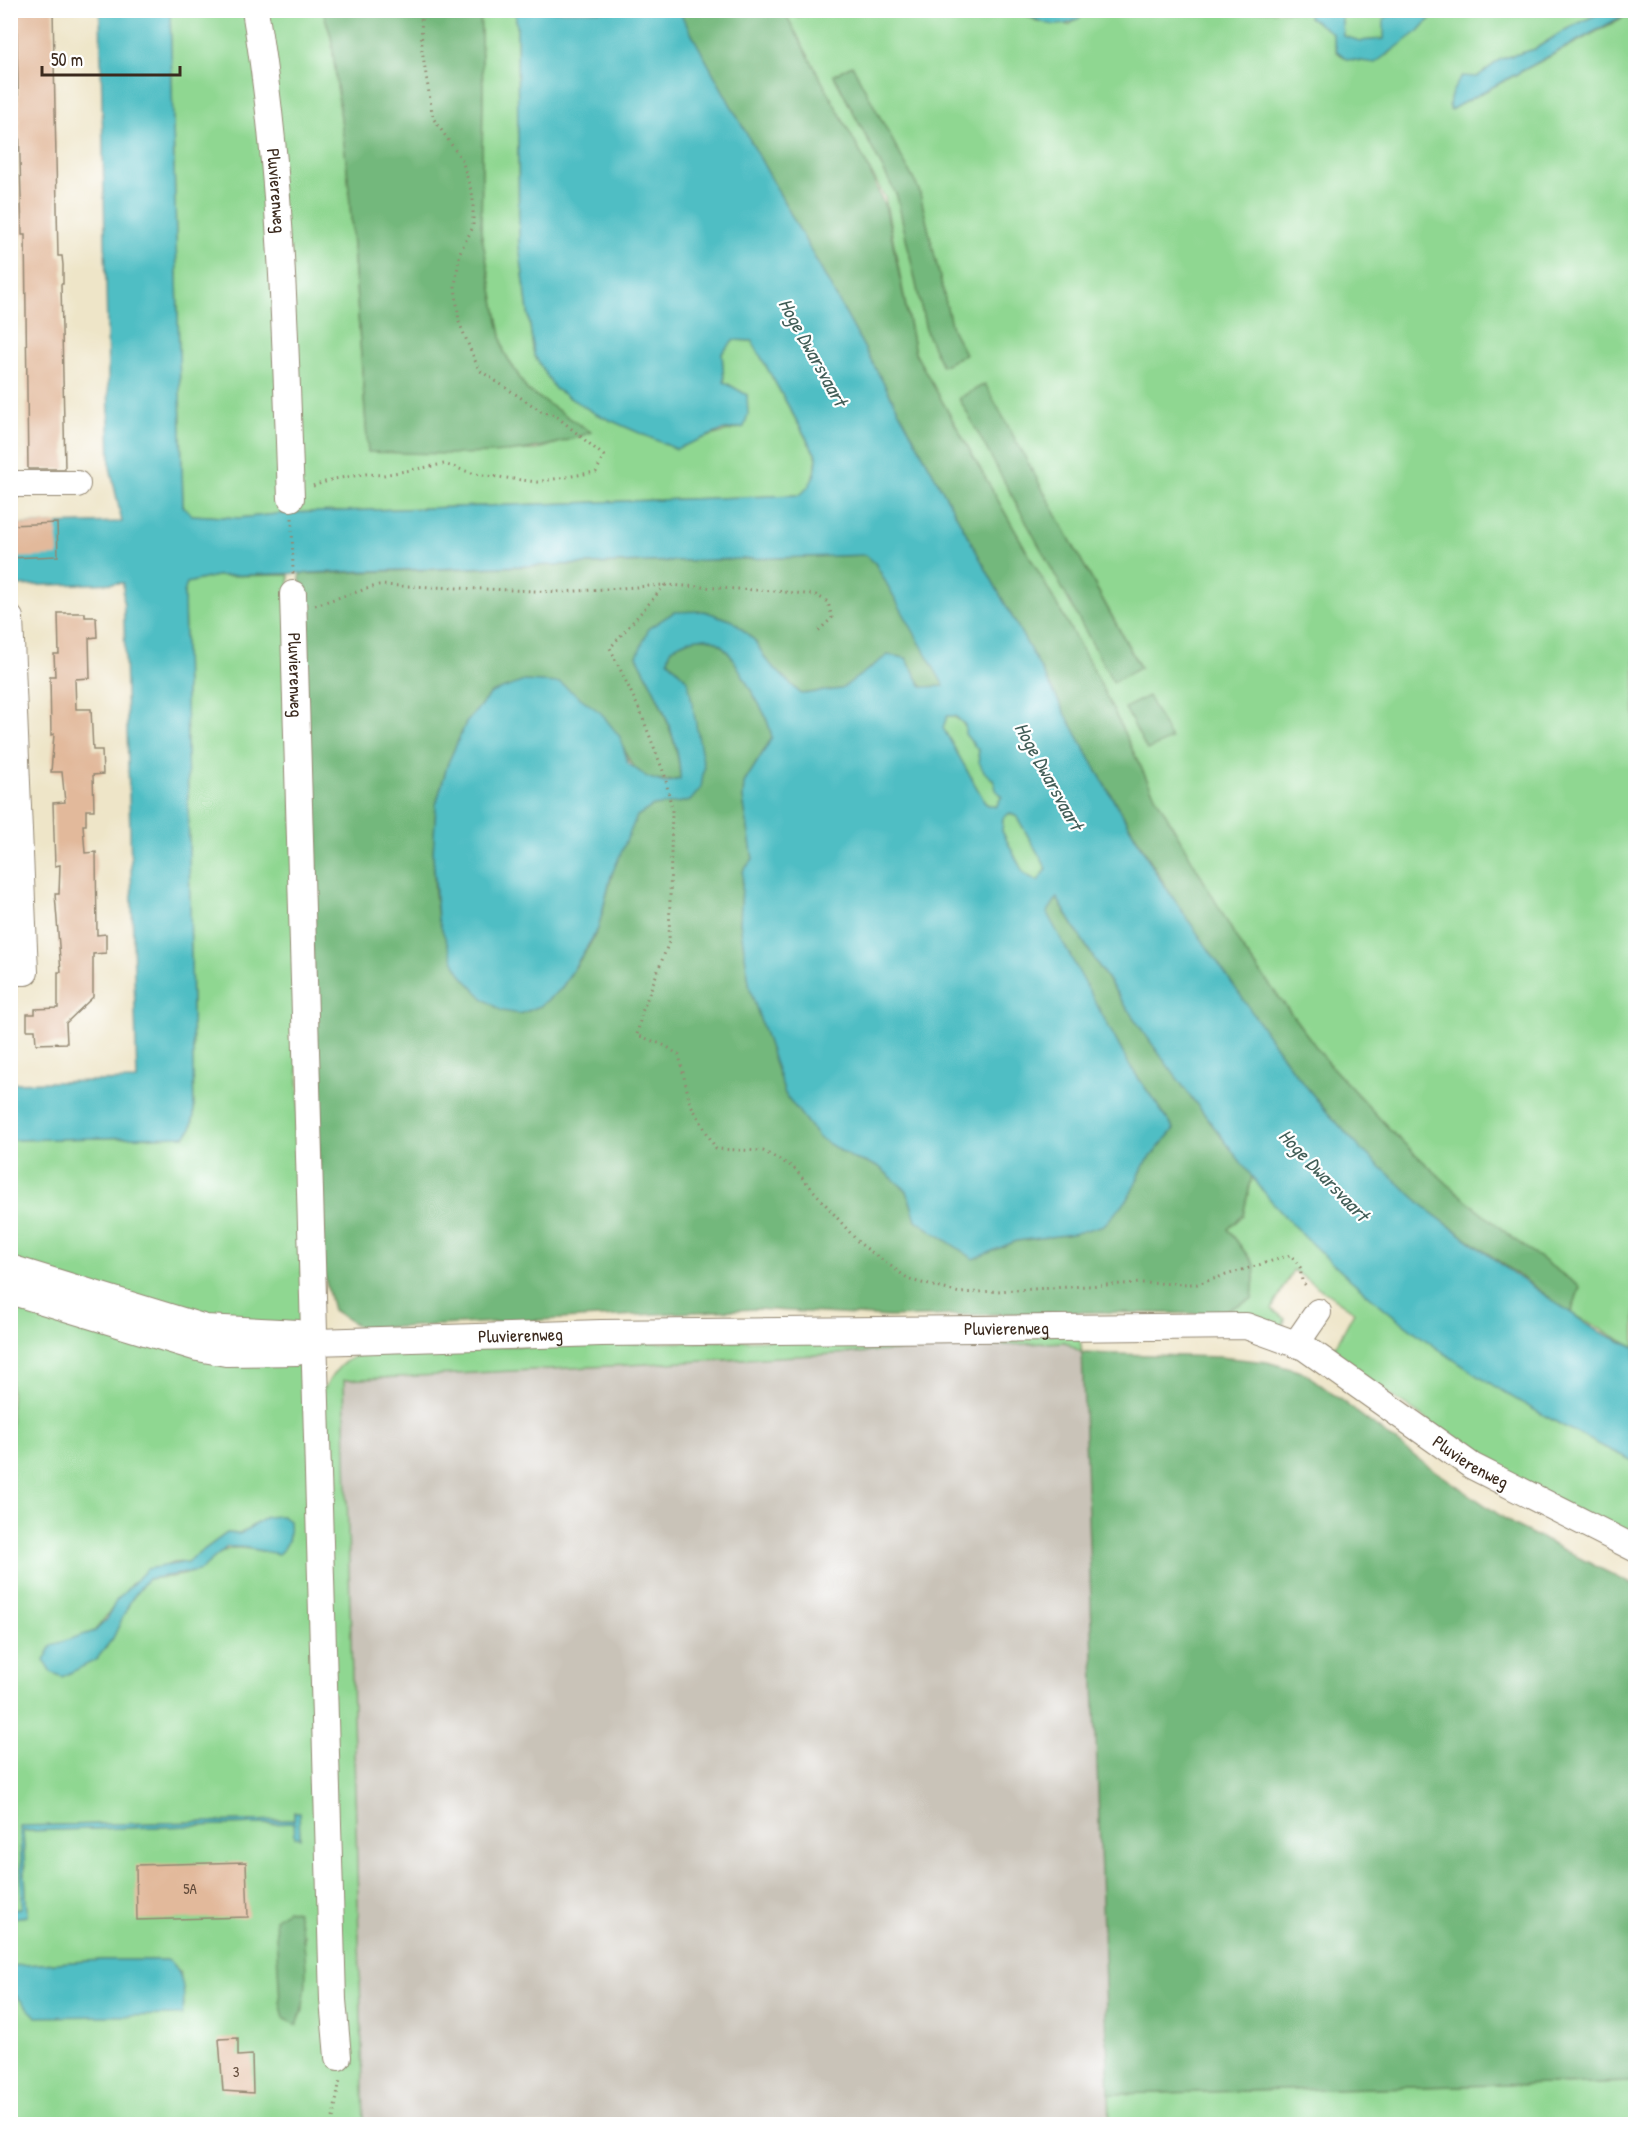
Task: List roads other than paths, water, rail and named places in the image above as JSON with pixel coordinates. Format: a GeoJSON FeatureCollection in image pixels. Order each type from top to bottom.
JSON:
{"type":"FeatureCollection","features":[{"type":"Feature","properties":{"kind":"street","name":"Pluvierenweg"},"geometry":{"type":"LineString","coordinates":[[255,10],[276,176],[284,286],[291,498]]}},
{"type":"Feature","properties":{"kind":"street"},"geometry":{"type":"LineString","coordinates":[[10,484],[77,484]]}},
{"type":"Feature","properties":{"kind":"street","name":"Pluvierenweg"},"geometry":{"type":"LineString","coordinates":[[293,603],[316,1342]]}},
{"type":"Feature","properties":{"kind":"street"},"geometry":{"type":"LineString","coordinates":[[10,618],[25,972],[10,972]]}},
{"type":"Feature","properties":{"kind":"street","name":"Pluvierenweg"},"geometry":{"type":"LineString","coordinates":[[10,1268],[205,1328],[297,1333],[316,1342]]}},
{"type":"Feature","properties":{"kind":"street","name":"Pluvierenweg"},"geometry":{"type":"LineString","coordinates":[[10,1291],[198,1348],[226,1353],[297,1352],[316,1342],[601,1333],[1246,1326],[1296,1344],[1472,1466],[1635,1549]]}},
{"type":"Feature","properties":{"kind":"street"},"geometry":{"type":"LineString","coordinates":[[1296,1344],[1318,1312]]}},
{"type":"Feature","properties":{"kind":"street"},"geometry":{"type":"LineString","coordinates":[[316,1342],[333,2000],[338,2057]]}},
{"type":"Feature","properties":{"kind":"water"},"geometry":{"type":"Polygon","coordinates":[[[1089,10],[1080,18],[1063,25],[1047,23],[1019,11],[1089,10]]]}},
{"type":"Feature","properties":{"kind":"water","name":"Hoge Dwarsvaart"},"geometry":{"type":"Polygon","coordinates":[[[100,11],[170,11],[183,506],[192,515],[239,518],[287,513],[800,495],[813,478],[817,457],[752,341],[734,340],[722,353],[724,382],[747,395],[748,414],[744,427],[721,431],[676,449],[596,414],[555,389],[534,355],[519,245],[515,11],[679,11],[1098,773],[1158,876],[1285,1060],[1325,1110],[1360,1148],[1429,1211],[1518,1277],[1596,1330],[1635,1348],[1635,1462],[1541,1414],[1452,1358],[1367,1294],[1290,1222],[1255,1181],[1135,1020],[1057,898],[1047,913],[1130,1066],[1174,1129],[1144,1165],[1128,1199],[1104,1225],[1073,1234],[1016,1241],[974,1259],[916,1220],[907,1191],[878,1166],[854,1159],[819,1138],[785,1094],[750,989],[740,922],[743,871],[753,859],[743,798],[744,783],[772,738],[764,714],[730,654],[712,639],[687,640],[671,649],[668,660],[688,681],[704,767],[701,788],[690,801],[653,806],[637,816],[611,876],[598,929],[561,989],[540,1006],[520,1014],[502,1011],[484,999],[463,977],[455,964],[438,919],[433,855],[436,805],[448,763],[466,723],[491,693],[524,681],[560,683],[601,713],[620,737],[628,763],[647,777],[665,783],[680,779],[676,749],[659,700],[637,656],[649,628],[674,612],[704,611],[733,621],[755,641],[767,661],[801,694],[841,689],[888,655],[906,658],[922,687],[944,686],[875,563],[866,555],[216,576],[187,583],[184,593],[194,1115],[191,1129],[185,1136],[11,1140],[10,1083],[137,1080],[123,583],[10,586],[11,525],[122,522],[110,467],[100,11]],[[947,716],[943,728],[986,804],[996,807],[1002,796],[996,790],[994,780],[982,768],[979,751],[965,734],[965,725],[955,716],[947,716]],[[1010,813],[1003,818],[1002,831],[1024,874],[1038,881],[1047,869],[1017,817],[1010,813]]]}},
{"type":"Feature","properties":{"kind":"water"},"geometry":{"type":"Polygon","coordinates":[[[1307,11],[1341,11],[1343,36],[1360,41],[1384,39],[1384,18],[1390,15],[1410,11],[1437,11],[1419,31],[1375,63],[1347,59],[1337,51],[1332,33],[1309,17],[1307,11]]]}},
{"type":"Feature","properties":{"kind":"water"},"geometry":{"type":"Polygon","coordinates":[[[1604,11],[1632,11],[1450,110],[1451,96],[1462,76],[1477,77],[1501,59],[1535,49],[1565,30],[1604,11]]]}},
{"type":"Feature","properties":{"kind":"water"},"geometry":{"type":"Polygon","coordinates":[[[282,1516],[289,1521],[289,1536],[287,1544],[278,1554],[242,1547],[227,1547],[199,1571],[147,1579],[131,1600],[113,1638],[96,1660],[62,1677],[51,1672],[44,1661],[52,1645],[95,1631],[107,1619],[116,1601],[147,1569],[187,1562],[227,1533],[240,1534],[266,1517],[282,1516]]]}},
{"type":"Feature","properties":{"kind":"water"},"geometry":{"type":"Polygon","coordinates":[[[294,1812],[299,1812],[300,1838],[295,1837],[294,1823],[23,1831],[27,1916],[11,1918],[11,1910],[20,1909],[22,1906],[20,1826],[294,1820],[294,1812]]]}},
{"type":"Feature","properties":{"kind":"water"},"geometry":{"type":"Polygon","coordinates":[[[103,1960],[167,1960],[173,1964],[182,1984],[184,2001],[182,2015],[36,2017],[11,1990],[11,1966],[103,1960]]]}}]}
